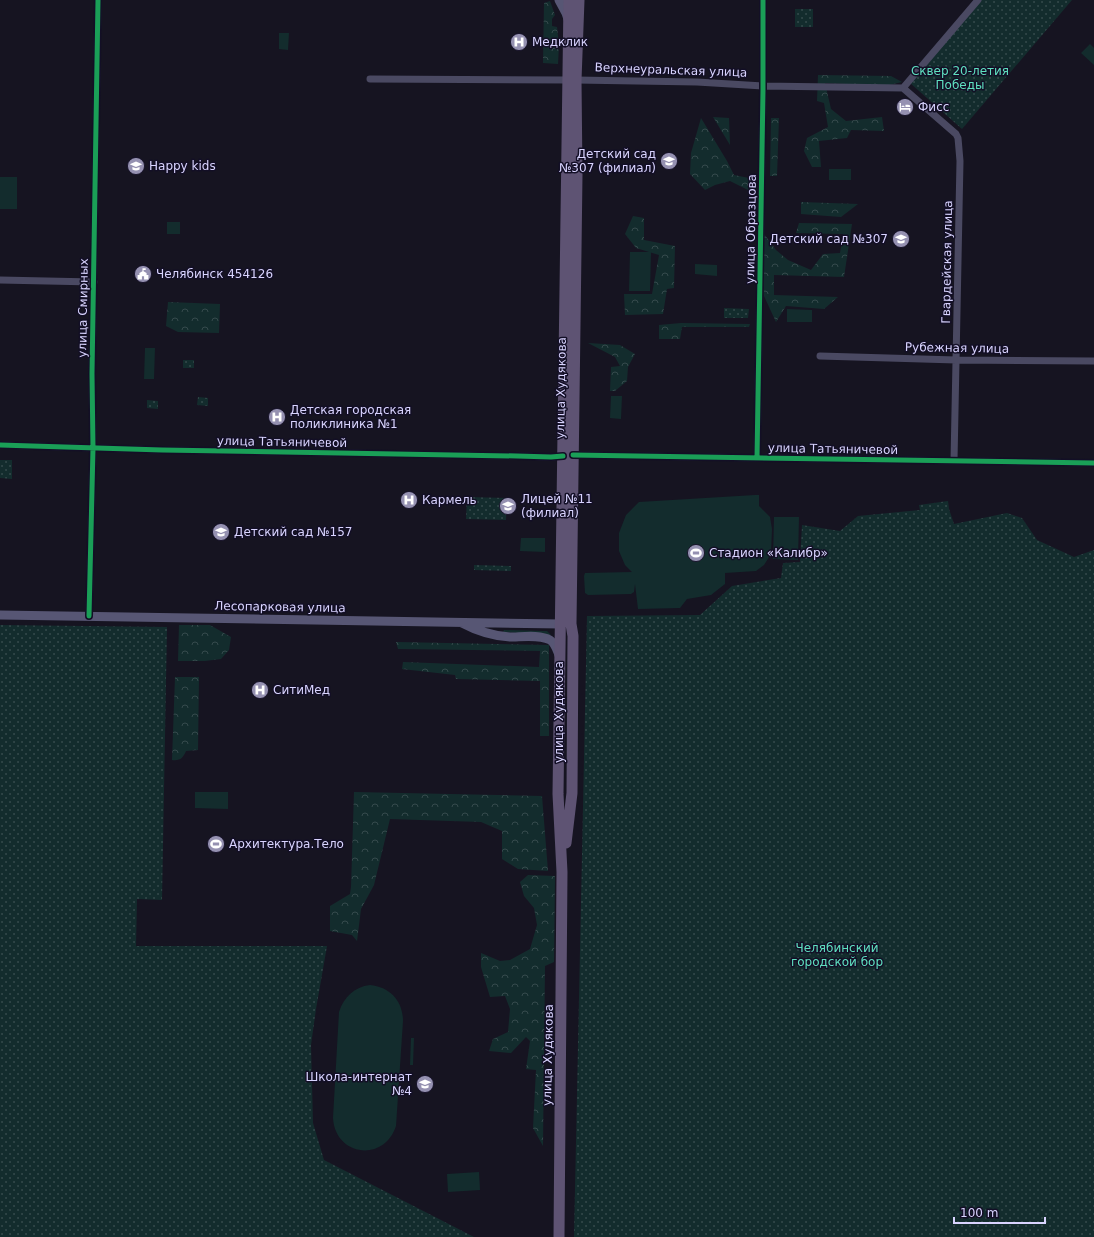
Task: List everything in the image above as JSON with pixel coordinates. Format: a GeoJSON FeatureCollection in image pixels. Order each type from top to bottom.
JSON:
{"type":"FeatureCollection","features":[{"type":"Feature","properties":{"kind":"main road"},"geometry":{"type":"LineString","coordinates":[[559,0],[566,13],[568,22]]}},
{"type":"Feature","properties":{"kind":"main road","name":"улица Худякова"},"geometry":{"type":"LineString","coordinates":[[569,0],[568,22],[572,80]]}},
{"type":"Feature","properties":{"kind":"main road","name":"улица Худякова"},"geometry":{"type":"LineString","coordinates":[[559,1237],[562,872],[558,794],[561,659],[566,624],[572,80],[579,0]]}},
{"type":"Feature","properties":{"kind":"main road","name":"Лесопарковая улица"},"geometry":{"type":"LineString","coordinates":[[0,615],[566,624]]}},
{"type":"Feature","properties":{"kind":"main road"},"geometry":{"type":"LineString","coordinates":[[459,622],[476,630],[495,635],[544,638],[551,641],[561,659]]}},
{"type":"Feature","properties":{"kind":"main road","name":"улица Худякова"},"geometry":{"type":"LineString","coordinates":[[562,872],[572,794],[573,636],[566,624]]}},
{"type":"Feature","properties":{"kind":"street","name":"улица Смирных"},"geometry":{"type":"LineString","coordinates":[[89,616],[93,448],[92,374],[98,0]]}},
{"type":"Feature","properties":{"kind":"street","name":"улица Образцова"},"geometry":{"type":"LineString","coordinates":[[757,458],[763,0]]}},
{"type":"Feature","properties":{"kind":"street"},"geometry":{"type":"LineString","coordinates":[[903,88],[978,0]]}},
{"type":"Feature","properties":{"kind":"street","name":"Верхнеуральская улица"},"geometry":{"type":"LineString","coordinates":[[370,79],[697,82],[763,86],[903,88]]}},
{"type":"Feature","properties":{"kind":"street","name":"Гвардейская улица"},"geometry":{"type":"LineString","coordinates":[[903,88],[952,129],[958,138],[960,161],[954,461]]}},
{"type":"Feature","properties":{"kind":"street"},"geometry":{"type":"LineString","coordinates":[[0,280],[94,282]]}},
{"type":"Feature","properties":{"kind":"street","name":"Рубежная улица"},"geometry":{"type":"LineString","coordinates":[[820,356],[956,360],[1094,361]]}},
{"type":"Feature","properties":{"kind":"street","name":"улица Татьяничевой"},"geometry":{"type":"LineString","coordinates":[[0,445],[243,452],[517,456],[551,458],[568,455],[1094,463]]}},
{"type":"Feature","properties":{"kind":"green space","name":"Сквер 20-летия Победы"},"geometry":{"type":"Polygon","coordinates":[[[981,0],[1072,0],[962,129],[910,83],[981,0]]]}},
{"type":"Feature","properties":{"kind":"green space"},"geometry":{"type":"Polygon","coordinates":[[[550,1],[555,15],[552,19],[552,26],[557,27],[559,45],[558,64],[543,63],[544,3],[550,1]]]}},
{"type":"Feature","properties":{"kind":"green space"},"geometry":{"type":"Polygon","coordinates":[[[795,9],[813,9],[813,27],[795,27],[795,9]]]}},
{"type":"Feature","properties":{"kind":"green space"},"geometry":{"type":"Polygon","coordinates":[[[279,33],[289,33],[288,50],[279,49],[279,33]]]}},
{"type":"Feature","properties":{"kind":"green space"},"geometry":{"type":"Polygon","coordinates":[[[1090,44],[1094,48],[1094,65],[1081,53],[1090,44]]]}},
{"type":"Feature","properties":{"kind":"green space"},"geometry":{"type":"Polygon","coordinates":[[[818,75],[891,76],[902,82],[885,86],[825,83],[831,109],[846,121],[882,117],[884,131],[851,130],[847,138],[819,141],[821,167],[812,167],[804,151],[807,138],[828,127],[824,103],[817,101],[818,75]]]}},
{"type":"Feature","properties":{"kind":"green space"},"geometry":{"type":"Polygon","coordinates":[[[713,117],[729,118],[730,145],[713,117]]]}},
{"type":"Feature","properties":{"kind":"green space"},"geometry":{"type":"Polygon","coordinates":[[[701,118],[734,175],[754,179],[752,192],[730,181],[715,185],[705,190],[690,174],[691,153],[701,118]]]}},
{"type":"Feature","properties":{"kind":"green space"},"geometry":{"type":"Polygon","coordinates":[[[771,118],[779,118],[777,176],[770,176],[771,118]]]}},
{"type":"Feature","properties":{"kind":"green space"},"geometry":{"type":"Polygon","coordinates":[[[829,169],[851,169],[851,180],[829,180],[829,169]]]}},
{"type":"Feature","properties":{"kind":"green space"},"geometry":{"type":"Polygon","coordinates":[[[0,177],[17,177],[17,209],[0,209],[0,177]]]}},
{"type":"Feature","properties":{"kind":"green space"},"geometry":{"type":"Polygon","coordinates":[[[801,202],[858,204],[841,217],[801,214],[801,202]]]}},
{"type":"Feature","properties":{"kind":"green space"},"geometry":{"type":"Polygon","coordinates":[[[633,216],[644,218],[644,240],[675,246],[674,288],[667,289],[663,314],[625,315],[624,294],[652,294],[659,255],[636,248],[625,234],[633,216]]]}},
{"type":"Feature","properties":{"kind":"green space"},"geometry":{"type":"Polygon","coordinates":[[[167,222],[180,222],[180,234],[167,234],[167,222]]]}},
{"type":"Feature","properties":{"kind":"green space"},"geometry":{"type":"Polygon","coordinates":[[[799,223],[852,224],[844,277],[774,275],[774,295],[838,297],[824,309],[786,306],[776,322],[764,296],[764,234],[776,250],[788,260],[811,270],[823,254],[840,253],[843,234],[796,233],[799,223]]]}},
{"type":"Feature","properties":{"kind":"green space"},"geometry":{"type":"Polygon","coordinates":[[[630,252],[651,252],[650,291],[629,291],[630,252]]]}},
{"type":"Feature","properties":{"kind":"green space"},"geometry":{"type":"Polygon","coordinates":[[[695,264],[717,265],[717,276],[695,274],[695,264]]]}},
{"type":"Feature","properties":{"kind":"green space"},"geometry":{"type":"Polygon","coordinates":[[[168,302],[220,304],[219,333],[178,332],[166,326],[168,302]]]}},
{"type":"Feature","properties":{"kind":"green space"},"geometry":{"type":"Polygon","coordinates":[[[724,308],[749,309],[748,318],[724,318],[724,308]]]}},
{"type":"Feature","properties":{"kind":"green space"},"geometry":{"type":"Polygon","coordinates":[[[787,309],[812,310],[812,322],[787,322],[787,309]]]}},
{"type":"Feature","properties":{"kind":"green space"},"geometry":{"type":"Polygon","coordinates":[[[681,323],[750,324],[749,327],[682,327],[680,339],[659,339],[659,325],[681,323]]]}},
{"type":"Feature","properties":{"kind":"green space"},"geometry":{"type":"Polygon","coordinates":[[[588,343],[620,345],[635,354],[628,367],[627,381],[615,391],[610,391],[611,367],[620,366],[615,357],[588,343]]]}},
{"type":"Feature","properties":{"kind":"green space"},"geometry":{"type":"Polygon","coordinates":[[[145,348],[155,348],[154,379],[144,379],[145,348]]]}},
{"type":"Feature","properties":{"kind":"green space"},"geometry":{"type":"Polygon","coordinates":[[[183,360],[194,360],[194,368],[183,368],[183,360]]]}},
{"type":"Feature","properties":{"kind":"green space"},"geometry":{"type":"Polygon","coordinates":[[[611,396],[622,396],[621,419],[610,418],[611,396]]]}},
{"type":"Feature","properties":{"kind":"green space"},"geometry":{"type":"Polygon","coordinates":[[[198,397],[208,398],[208,406],[197,405],[198,397]]]}},
{"type":"Feature","properties":{"kind":"green space"},"geometry":{"type":"Polygon","coordinates":[[[147,400],[158,401],[158,409],[147,408],[147,400]]]}},
{"type":"Feature","properties":{"kind":"green space"},"geometry":{"type":"Polygon","coordinates":[[[0,460],[12,460],[12,479],[0,478],[0,460]]]}},
{"type":"Feature","properties":{"kind":"green space","name":"Стадион «Калибр»"},"geometry":{"type":"Polygon","coordinates":[[[759,495],[759,506],[770,517],[772,529],[771,554],[764,565],[756,571],[725,573],[725,584],[711,595],[687,599],[680,608],[638,609],[635,584],[634,592],[631,594],[588,595],[585,593],[585,573],[632,572],[625,565],[619,551],[619,533],[626,515],[639,502],[759,495]]]}},
{"type":"Feature","properties":{"kind":"green space"},"geometry":{"type":"Polygon","coordinates":[[[467,497],[507,498],[506,520],[466,519],[467,497]]]}},
{"type":"Feature","properties":{"kind":"green space","name":"Челябинский городской бор"},"geometry":{"type":"Polygon","coordinates":[[[948,501],[954,524],[1007,513],[1022,518],[1037,540],[1074,557],[1094,550],[1094,1237],[574,1237],[587,616],[700,615],[732,586],[781,578],[783,563],[800,562],[802,525],[840,531],[858,516],[920,510],[919,505],[948,501]]]}},
{"type":"Feature","properties":{"kind":"green space"},"geometry":{"type":"Polygon","coordinates":[[[774,517],[799,517],[798,560],[773,559],[774,517]]]}},
{"type":"Feature","properties":{"kind":"green space"},"geometry":{"type":"Polygon","coordinates":[[[521,538],[545,538],[545,552],[520,551],[521,538]]]}},
{"type":"Feature","properties":{"kind":"green space"},"geometry":{"type":"Polygon","coordinates":[[[474,565],[511,566],[511,571],[474,570],[474,565]]]}},
{"type":"Feature","properties":{"kind":"green space"},"geometry":{"type":"Polygon","coordinates":[[[0,625],[167,627],[162,900],[137,899],[136,946],[327,946],[311,1045],[313,1123],[324,1160],[474,1237],[0,1237],[0,625]]]}},
{"type":"Feature","properties":{"kind":"green space"},"geometry":{"type":"Polygon","coordinates":[[[179,625],[210,625],[231,637],[229,650],[221,659],[205,661],[178,661],[179,625]]]}},
{"type":"Feature","properties":{"kind":"green space"},"geometry":{"type":"Polygon","coordinates":[[[504,630],[547,631],[551,635],[503,632],[504,630]]]}},
{"type":"Feature","properties":{"kind":"green space"},"geometry":{"type":"Polygon","coordinates":[[[396,642],[549,645],[549,736],[540,736],[540,681],[456,679],[455,675],[402,669],[403,662],[539,667],[540,651],[398,649],[396,642]]]}},
{"type":"Feature","properties":{"kind":"green space"},"geometry":{"type":"Polygon","coordinates":[[[175,677],[199,677],[198,750],[186,751],[184,756],[181,758],[172,760],[175,677]]]}},
{"type":"Feature","properties":{"kind":"green space"},"geometry":{"type":"Polygon","coordinates":[[[195,792],[228,792],[228,809],[195,808],[195,792]]]}},
{"type":"Feature","properties":{"kind":"green space"},"geometry":{"type":"Polygon","coordinates":[[[354,792],[542,796],[548,871],[518,869],[502,859],[502,831],[481,822],[390,819],[374,885],[361,909],[357,941],[352,935],[330,931],[330,906],[350,894],[354,792]]]}},
{"type":"Feature","properties":{"kind":"green space"},"geometry":{"type":"Polygon","coordinates":[[[528,875],[555,876],[554,962],[545,966],[543,1146],[533,1128],[536,1070],[526,1069],[530,1041],[526,1037],[511,1053],[489,1051],[493,1039],[508,1032],[510,1009],[505,996],[490,997],[481,967],[481,953],[500,961],[510,960],[530,949],[537,925],[534,908],[524,896],[520,882],[528,875]]]}},
{"type":"Feature","properties":{"kind":"green space"},"geometry":{"type":"Polygon","coordinates":[[[370,985],[384,989],[394,996],[401,1007],[403,1021],[396,1126],[390,1138],[381,1146],[371,1150],[361,1150],[351,1147],[342,1140],[336,1131],[333,1118],[339,1012],[347,997],[354,990],[370,985]]]}},
{"type":"Feature","properties":{"kind":"green space"},"geometry":{"type":"Polygon","coordinates":[[[411,1038],[414,1038],[413,1065],[410,1065],[411,1038]]]}},
{"type":"Feature","properties":{"kind":"green space"},"geometry":{"type":"Polygon","coordinates":[[[479,1172],[480,1190],[448,1192],[447,1174],[479,1172]]]}},
{"type":"Feature","properties":{"kind":"cycle path"},"geometry":{"type":"LineString","coordinates":[[89,616],[93,448],[92,374],[98,0]]}},
{"type":"Feature","properties":{"kind":"cycle path"},"geometry":{"type":"LineString","coordinates":[[757,458],[763,0]]}},
{"type":"Feature","properties":{"kind":"cycle path"},"geometry":{"type":"LineString","coordinates":[[0,445],[162,450],[563,456]]}},
{"type":"Feature","properties":{"kind":"cycle path"},"geometry":{"type":"LineString","coordinates":[[573,455],[1094,463]]}},
{"type":"Feature","properties":{"kind":"place","name":"Медклик"},"geometry":{"type":"Point","coordinates":[519,42]}},
{"type":"Feature","properties":{"kind":"place","name":"Фисс"},"geometry":{"type":"Point","coordinates":[905,107]}},
{"type":"Feature","properties":{"kind":"place","name":"Детский сад №307 (филиал)"},"geometry":{"type":"Point","coordinates":[669,161]}},
{"type":"Feature","properties":{"kind":"place","name":"Happy kids"},"geometry":{"type":"Point","coordinates":[136,166]}},
{"type":"Feature","properties":{"kind":"place","name":"Детский сад №307"},"geometry":{"type":"Point","coordinates":[901,239]}},
{"type":"Feature","properties":{"kind":"place","name":"Челябинск 454126"},"geometry":{"type":"Point","coordinates":[143,274]}},
{"type":"Feature","properties":{"kind":"place","name":"Детская городская поликлиника №1"},"geometry":{"type":"Point","coordinates":[277,417]}},
{"type":"Feature","properties":{"kind":"place","name":"Кармель"},"geometry":{"type":"Point","coordinates":[409,500]}},
{"type":"Feature","properties":{"kind":"place","name":"Лицей №11 (филиал)"},"geometry":{"type":"Point","coordinates":[508,506]}},
{"type":"Feature","properties":{"kind":"place","name":"Детский сад №157"},"geometry":{"type":"Point","coordinates":[221,532]}},
{"type":"Feature","properties":{"kind":"place","name":"Стадион «Калибр»"},"geometry":{"type":"Point","coordinates":[696,553]}},
{"type":"Feature","properties":{"kind":"place","name":"СитиМед"},"geometry":{"type":"Point","coordinates":[260,690]}},
{"type":"Feature","properties":{"kind":"place","name":"Архитектура.Тело"},"geometry":{"type":"Point","coordinates":[216,844]}},
{"type":"Feature","properties":{"kind":"place","name":"Школа-интернат №4"},"geometry":{"type":"Point","coordinates":[425,1084]}}]}
